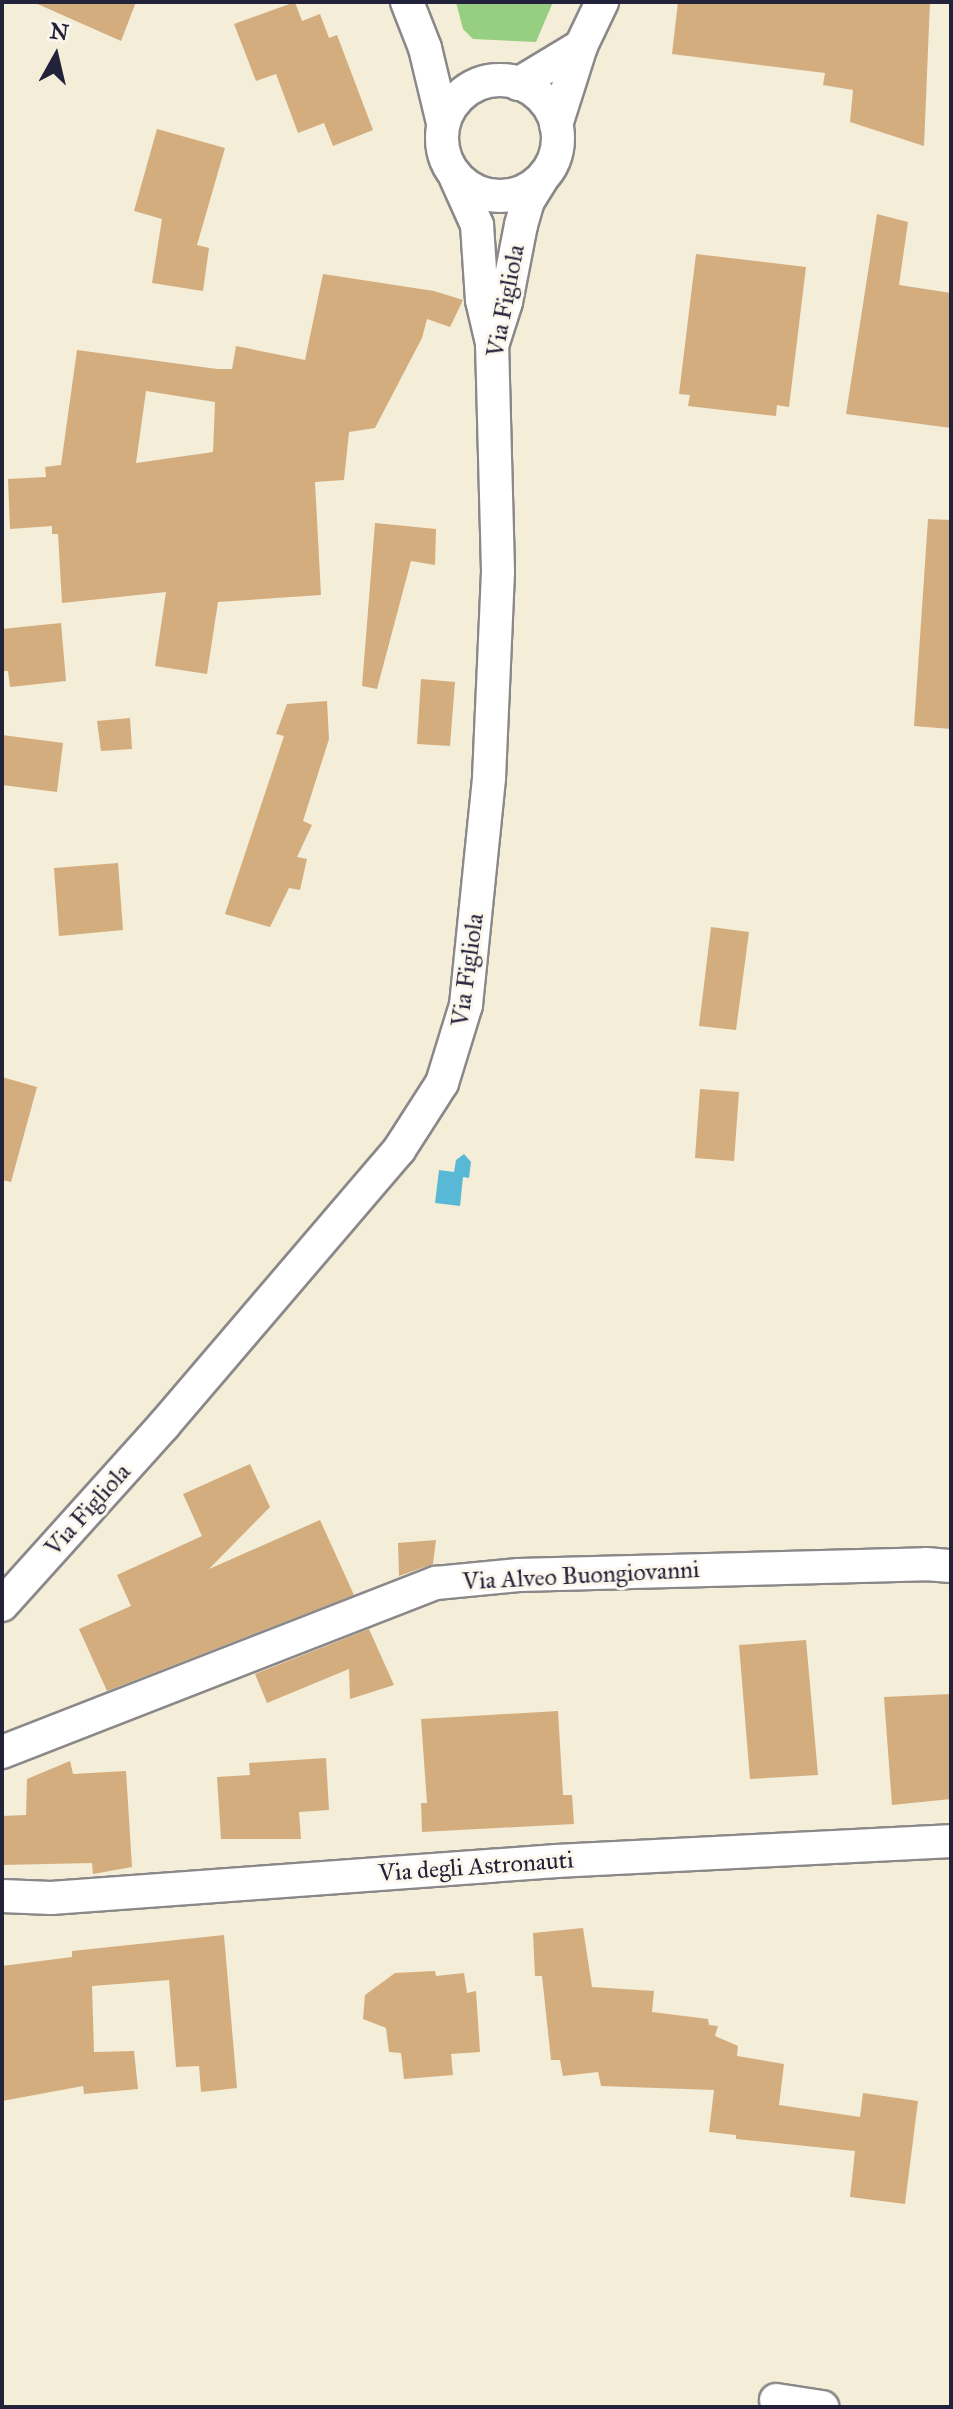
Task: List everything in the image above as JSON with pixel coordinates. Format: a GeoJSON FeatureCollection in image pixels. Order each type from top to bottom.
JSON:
{"type":"FeatureCollection","features":[{"type":"Feature","properties":{"kind":"street"},"geometry":{"type":"LineString","coordinates":[[407,2],[425,48],[443,123],[445,159],[477,225],[482,300],[492,346]]}},
{"type":"Feature","properties":{"kind":"street"},"geometry":{"type":"LineString","coordinates":[[556,125],[581,46],[602,2]]}},
{"type":"Feature","properties":{"kind":"street"},"geometry":{"type":"LineString","coordinates":[[518,84],[581,46]]}},
{"type":"Feature","properties":{"kind":"street"},"geometry":{"type":"LineString","coordinates":[[425,48],[480,84]]}},
{"type":"Feature","properties":{"kind":"street"},"geometry":{"type":"LineString","coordinates":[[443,123],[464,93],[480,84],[498,80],[535,92],[549,107],[556,125],[557,145],[552,164],[541,180],[524,191],[505,196],[486,195],[455,176]]}},
{"type":"Feature","properties":{"kind":"street","name":"Via Figliola"},"geometry":{"type":"LineString","coordinates":[[2,1605],[164,1425],[399,1150],[442,1083],[466,1005],[489,778],[498,571],[492,346],[506,302],[524,213],[541,180]]}},
{"type":"Feature","properties":{"kind":"street","name":"Via Alveo Buongiovanni"},"geometry":{"type":"LineString","coordinates":[[2,1752],[436,1583],[519,1575],[926,1564],[951,1566]]}},
{"type":"Feature","properties":{"kind":"street","name":"Via degli Astronauti"},"geometry":{"type":"LineString","coordinates":[[2,1896],[51,1898],[557,1861],[951,1841]]}},
{"type":"Feature","properties":{"kind":"street"},"geometry":{"type":"LineString","coordinates":[[776,2400],[822,2407]]}},
{"type":"Feature","properties":{"kind":"green space"},"geometry":{"type":"Polygon","coordinates":[[[456,2],[553,2],[536,42],[473,39],[463,29],[456,2]]]}},
{"type":"Feature","properties":{"kind":"water"},"geometry":{"type":"Polygon","coordinates":[[[464,1154],[471,1162],[469,1178],[463,1177],[460,1206],[435,1203],[439,1170],[454,1172],[456,1160],[464,1154]]]}},
{"type":"Feature","properties":{"kind":"building"},"geometry":{"type":"Polygon","coordinates":[[[33,2],[136,2],[121,41],[33,2]]]}},
{"type":"Feature","properties":{"kind":"building"},"geometry":{"type":"Polygon","coordinates":[[[295,2],[302,21],[320,14],[329,38],[337,35],[373,130],[333,146],[324,123],[298,133],[276,74],[256,81],[234,24],[295,2]]]}},
{"type":"Feature","properties":{"kind":"building"},"geometry":{"type":"Polygon","coordinates":[[[678,2],[930,2],[924,146],[850,122],[853,90],[823,85],[825,73],[672,54],[678,2]]]}},
{"type":"Feature","properties":{"kind":"building"},"geometry":{"type":"Polygon","coordinates":[[[157,129],[225,148],[197,245],[209,248],[203,291],[152,283],[162,219],[134,211],[157,129]]]}},
{"type":"Feature","properties":{"kind":"building"},"geometry":{"type":"Polygon","coordinates":[[[877,214],[908,222],[899,285],[951,293],[951,428],[846,414],[877,214]]]}},
{"type":"Feature","properties":{"kind":"building"},"geometry":{"type":"Polygon","coordinates":[[[696,254],[806,267],[789,407],[777,405],[776,416],[688,406],[690,395],[679,394],[696,254]]]}},
{"type":"Feature","properties":{"kind":"building"},"geometry":{"type":"Polygon","coordinates":[[[323,274],[434,291],[463,300],[450,327],[427,319],[422,338],[375,428],[349,432],[344,480],[315,482],[321,595],[218,602],[207,674],[155,666],[166,592],[62,603],[58,534],[52,534],[52,526],[10,529],[8,479],[46,477],[45,467],[61,465],[77,350],[217,369],[232,369],[236,346],[305,360],[323,274]],[[146,391],[136,463],[213,452],[215,402],[146,391]]]}},
{"type":"Feature","properties":{"kind":"building"},"geometry":{"type":"Polygon","coordinates":[[[928,519],[951,520],[951,729],[914,726],[928,519]]]}},
{"type":"Feature","properties":{"kind":"building"},"geometry":{"type":"Polygon","coordinates":[[[375,523],[436,529],[435,565],[411,561],[377,689],[362,686],[375,523]]]}},
{"type":"Feature","properties":{"kind":"building"},"geometry":{"type":"Polygon","coordinates":[[[61,623],[66,681],[10,687],[8,671],[2,671],[2,629],[61,623]]]}},
{"type":"Feature","properties":{"kind":"building"},"geometry":{"type":"Polygon","coordinates":[[[421,679],[455,682],[450,746],[417,744],[421,679]]]}},
{"type":"Feature","properties":{"kind":"building"},"geometry":{"type":"Polygon","coordinates":[[[327,701],[329,739],[303,821],[312,825],[297,857],[307,859],[300,890],[289,888],[270,927],[225,914],[284,736],[276,734],[287,704],[327,701]]]}},
{"type":"Feature","properties":{"kind":"building"},"geometry":{"type":"Polygon","coordinates":[[[130,718],[132,749],[101,751],[97,721],[130,718]]]}},
{"type":"Feature","properties":{"kind":"building"},"geometry":{"type":"Polygon","coordinates":[[[2,735],[63,743],[57,792],[2,785],[2,735]]]}},
{"type":"Feature","properties":{"kind":"building"},"geometry":{"type":"Polygon","coordinates":[[[118,863],[123,930],[59,936],[54,868],[118,863]]]}},
{"type":"Feature","properties":{"kind":"building"},"geometry":{"type":"Polygon","coordinates":[[[711,927],[749,932],[736,1030],[699,1026],[711,927]]]}},
{"type":"Feature","properties":{"kind":"building"},"geometry":{"type":"Polygon","coordinates":[[[2,1077],[37,1087],[11,1182],[2,1180],[2,1077]]]}},
{"type":"Feature","properties":{"kind":"building"},"geometry":{"type":"Polygon","coordinates":[[[700,1089],[739,1092],[734,1161],[695,1158],[700,1089]]]}},
{"type":"Feature","properties":{"kind":"building"},"geometry":{"type":"Polygon","coordinates":[[[250,1464],[270,1507],[209,1569],[320,1520],[354,1595],[107,1691],[79,1629],[131,1606],[117,1575],[202,1536],[183,1494],[250,1464]]]}},
{"type":"Feature","properties":{"kind":"building"},"geometry":{"type":"Polygon","coordinates":[[[436,1540],[433,1564],[399,1576],[398,1543],[436,1540]]]}},
{"type":"Feature","properties":{"kind":"building"},"geometry":{"type":"Polygon","coordinates":[[[369,1629],[394,1685],[350,1699],[349,1669],[267,1703],[255,1674],[369,1629]]]}},
{"type":"Feature","properties":{"kind":"building"},"geometry":{"type":"Polygon","coordinates":[[[806,1640],[818,1775],[750,1779],[739,1645],[806,1640]]]}},
{"type":"Feature","properties":{"kind":"building"},"geometry":{"type":"Polygon","coordinates":[[[951,1694],[951,1799],[892,1805],[884,1697],[951,1694]]]}},
{"type":"Feature","properties":{"kind":"building"},"geometry":{"type":"Polygon","coordinates":[[[558,1711],[563,1795],[572,1795],[574,1824],[422,1832],[421,1803],[427,1803],[421,1719],[558,1711]]]}},
{"type":"Feature","properties":{"kind":"building"},"geometry":{"type":"Polygon","coordinates":[[[326,1758],[329,1810],[299,1812],[301,1839],[221,1839],[217,1777],[250,1775],[249,1763],[326,1758]]]}},
{"type":"Feature","properties":{"kind":"building"},"geometry":{"type":"Polygon","coordinates":[[[70,1761],[73,1774],[126,1771],[132,1867],[93,1874],[92,1863],[2,1865],[2,1816],[26,1815],[27,1779],[70,1761]]]}},
{"type":"Feature","properties":{"kind":"building"},"geometry":{"type":"Polygon","coordinates":[[[583,1928],[592,1987],[654,1991],[652,2012],[708,2019],[709,2025],[718,2026],[715,2036],[738,2046],[737,2056],[784,2064],[779,2105],[860,2117],[863,2093],[918,2101],[905,2204],[850,2197],[855,2151],[736,2139],[736,2135],[709,2132],[714,2090],[601,2086],[598,2072],[563,2076],[560,2060],[551,2060],[542,1976],[535,1976],[533,1933],[583,1928]]]}},
{"type":"Feature","properties":{"kind":"building"},"geometry":{"type":"Polygon","coordinates":[[[224,1935],[237,2088],[201,2092],[199,2066],[176,2067],[169,1980],[92,1986],[94,2052],[134,2051],[138,2089],[84,2094],[83,2086],[2,2101],[2,1966],[72,1957],[72,1951],[224,1935]]]}},
{"type":"Feature","properties":{"kind":"building"},"geometry":{"type":"Polygon","coordinates":[[[435,1971],[436,1976],[464,1973],[467,1993],[476,1991],[480,2052],[451,2054],[453,2075],[404,2079],[401,2053],[389,2052],[386,2028],[363,2019],[365,1995],[395,1973],[435,1971]]]}}]}
